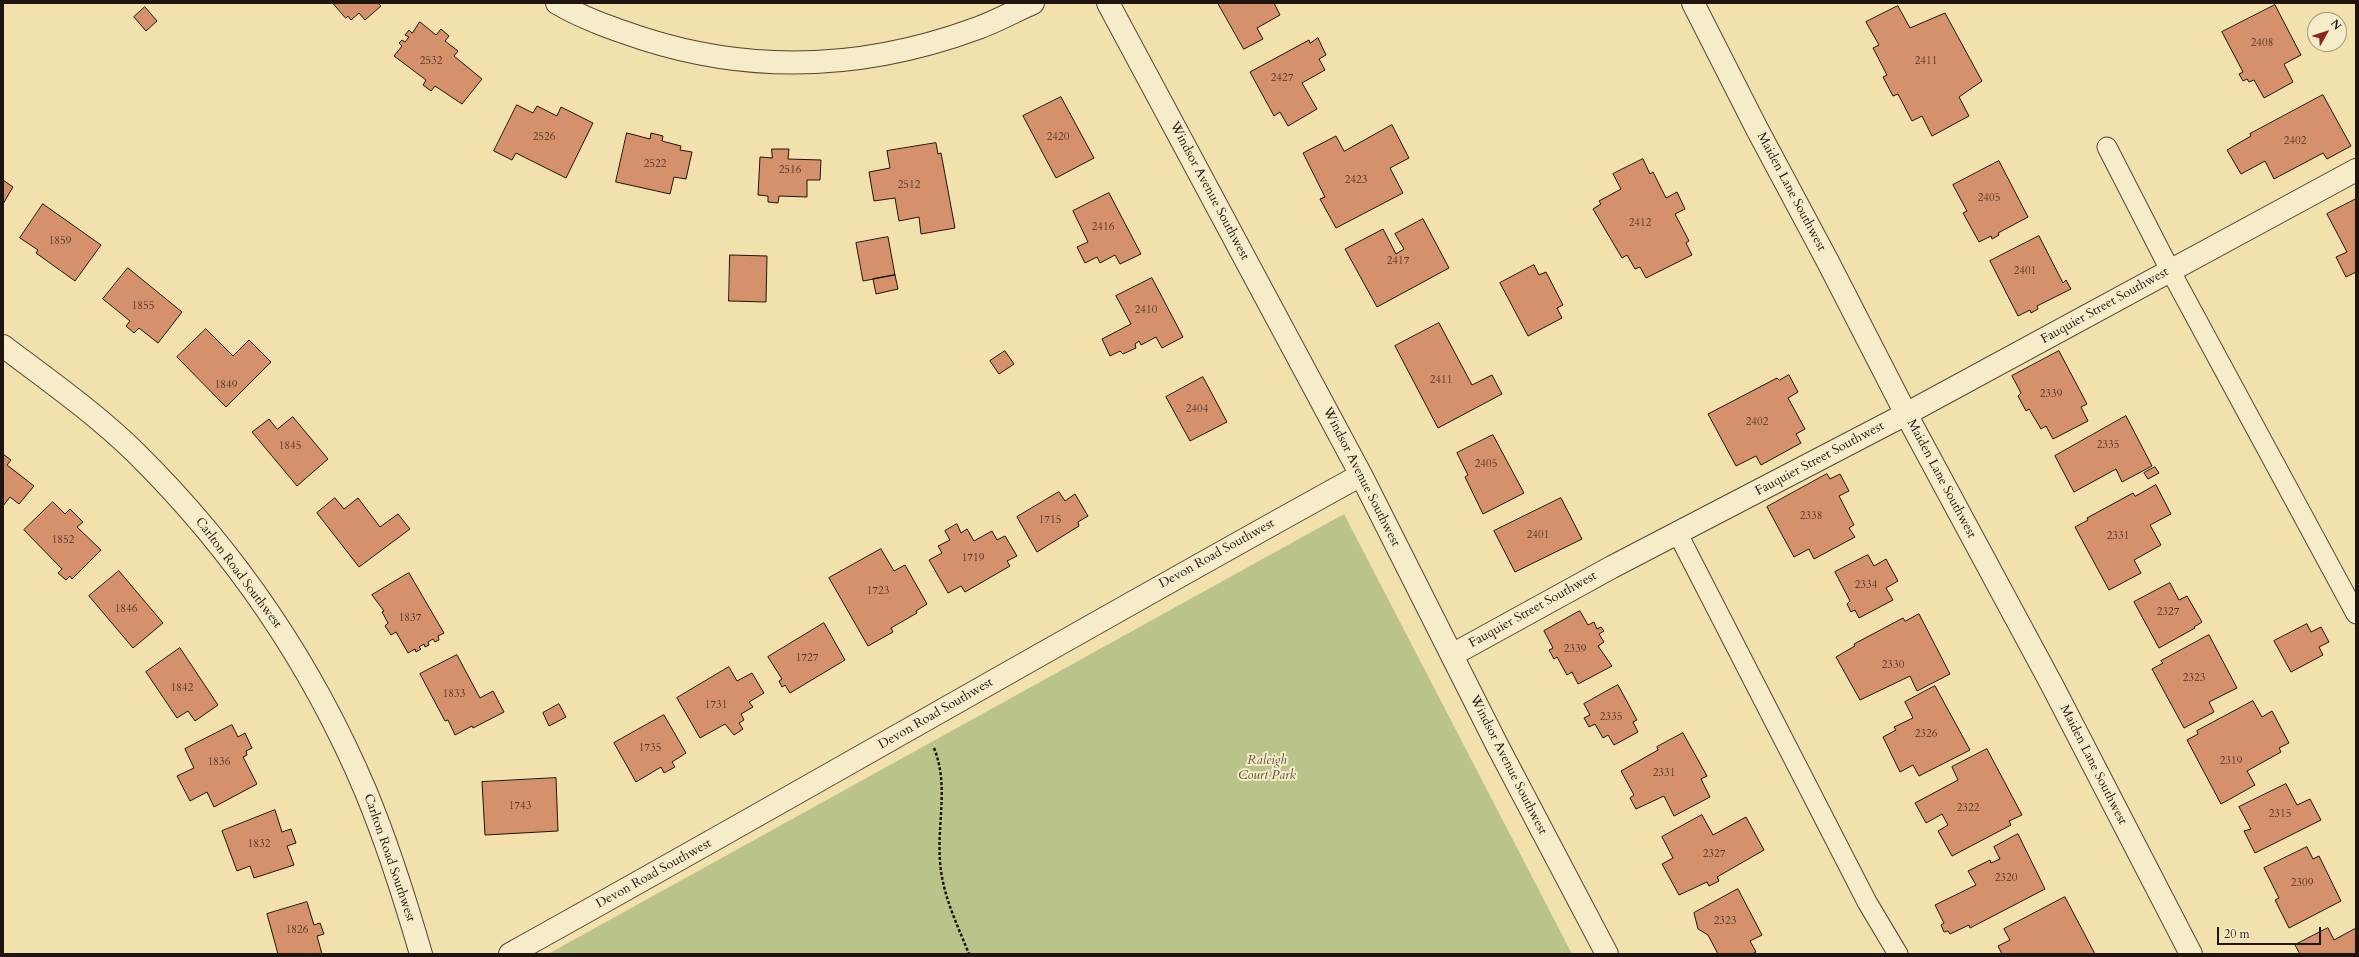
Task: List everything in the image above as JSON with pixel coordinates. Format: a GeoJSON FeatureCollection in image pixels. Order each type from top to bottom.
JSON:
{"type":"FeatureCollection","features":[{"type":"Feature","properties":{"kind":"street"},"geometry":{"type":"LineString","coordinates":[[557,3],[611,28],[676,49],[742,61],[797,64],[854,59],[925,45],[979,27],[1033,3]]}},
{"type":"Feature","properties":{"kind":"street","name":"Windsor Avenue Southwest"},"geometry":{"type":"LineString","coordinates":[[1108,3],[1361,475],[1452,655],[1607,954]]}},
{"type":"Feature","properties":{"kind":"street","name":"Maiden Lane Southwest"},"geometry":{"type":"LineString","coordinates":[[1693,3],[1906,414],[2052,685],[2191,954]]}},
{"type":"Feature","properties":{"kind":"street","name":"Fauquier Street Southwest"},"geometry":{"type":"LineString","coordinates":[[1452,655],[1612,567],[1906,414],[2356,170]]}},
{"type":"Feature","properties":{"kind":"street","name":"Carlton Road Southwest"},"geometry":{"type":"LineString","coordinates":[[3,346],[72,398],[134,452],[195,514],[259,597],[297,656],[342,739],[363,786],[401,886],[421,954]]}},
{"type":"Feature","properties":{"kind":"street","name":"Devon Road Southwest"},"geometry":{"type":"LineString","coordinates":[[510,954],[923,722],[1126,604],[1361,475]]}},
{"type":"Feature","properties":{"kind":"lane"},"geometry":{"type":"LineString","coordinates":[[2108,147],[2170,270],[2356,614]]}},
{"type":"Feature","properties":{"kind":"lane"},"geometry":{"type":"LineString","coordinates":[[1678,534],[1867,902],[1898,954]]}},
{"type":"Feature","properties":{"kind":"path"},"geometry":{"type":"LineString","coordinates":[[923,722],[937,755],[943,791],[940,861],[947,900],[969,954]]}},
{"type":"Feature","properties":{"kind":"green space","name":"Raleigh Court Park"},"geometry":{"type":"Polygon","coordinates":[[[1344,514],[1572,954],[548,954],[1344,514]]]}},
{"type":"Feature","properties":{"kind":"building"},"geometry":{"type":"Polygon","coordinates":[[[333,3],[378,3],[381,6],[365,20],[359,13],[351,20],[348,16],[346,18],[333,3]]]}},
{"type":"Feature","properties":{"kind":"building"},"geometry":{"type":"Polygon","coordinates":[[[1218,3],[1274,3],[1280,15],[1257,28],[1263,39],[1244,49],[1218,3]]]}},
{"type":"Feature","properties":{"kind":"building"},"geometry":{"type":"Polygon","coordinates":[[[2275,5],[2301,55],[2284,64],[2293,82],[2264,98],[2254,80],[2249,82],[2247,79],[2243,81],[2239,74],[2243,72],[2222,32],[2275,5]]]}},
{"type":"Feature","properties":{"kind":"building"},"geometry":{"type":"Polygon","coordinates":[[[1898,6],[1910,28],[1945,13],[1982,81],[1959,97],[1969,116],[1932,136],[1922,116],[1912,121],[1898,94],[1893,96],[1883,77],[1887,75],[1873,48],[1879,45],[1866,22],[1898,6]]]}},
{"type":"Feature","properties":{"kind":"building"},"geometry":{"type":"Polygon","coordinates":[[[145,7],[157,21],[146,31],[134,17],[145,7]]]}},
{"type":"Feature","properties":{"kind":"building"},"geometry":{"type":"Polygon","coordinates":[[[420,22],[436,35],[441,29],[449,36],[445,41],[458,51],[454,56],[482,79],[462,104],[435,86],[431,91],[423,85],[426,80],[394,56],[402,46],[399,43],[402,40],[405,42],[409,37],[405,35],[409,30],[412,33],[420,22]]]}},
{"type":"Feature","properties":{"kind":"building"},"geometry":{"type":"Polygon","coordinates":[[[1318,38],[1326,55],[1319,59],[1325,70],[1302,83],[1317,109],[1288,126],[1280,112],[1274,116],[1250,72],[1309,40],[1310,43],[1318,38]]]}},
{"type":"Feature","properties":{"kind":"building"},"geometry":{"type":"Polygon","coordinates":[[[2323,95],[2351,146],[2327,159],[2323,153],[2274,179],[2265,161],[2241,174],[2227,150],[2251,136],[2250,134],[2323,95]]]}},
{"type":"Feature","properties":{"kind":"building"},"geometry":{"type":"Polygon","coordinates":[[[1061,97],[1094,158],[1056,178],[1023,116],[1061,97]]]}},
{"type":"Feature","properties":{"kind":"building"},"geometry":{"type":"Polygon","coordinates":[[[517,105],[533,113],[537,106],[557,116],[561,107],[593,123],[566,178],[516,153],[512,160],[494,151],[517,105]]]}},
{"type":"Feature","properties":{"kind":"building"},"geometry":{"type":"Polygon","coordinates":[[[1392,125],[1409,158],[1390,168],[1403,193],[1336,228],[1320,199],[1325,197],[1303,153],[1336,136],[1344,151],[1392,125]]]}},
{"type":"Feature","properties":{"kind":"building"},"geometry":{"type":"Polygon","coordinates":[[[627,133],[650,139],[651,133],[663,136],[662,141],[681,146],[680,150],[692,152],[686,179],[674,177],[670,194],[616,182],[627,133]]]}},
{"type":"Feature","properties":{"kind":"building"},"geometry":{"type":"Polygon","coordinates":[[[936,143],[938,154],[941,153],[955,228],[921,234],[919,217],[899,221],[895,198],[874,201],[869,172],[890,168],[887,151],[936,143]]]}},
{"type":"Feature","properties":{"kind":"building"},"geometry":{"type":"Polygon","coordinates":[[[772,149],[789,149],[788,159],[821,160],[820,180],[807,180],[807,197],[779,196],[778,203],[768,202],[768,196],[758,195],[760,157],[772,158],[772,149]]]}},
{"type":"Feature","properties":{"kind":"building"},"geometry":{"type":"Polygon","coordinates":[[[1643,159],[1650,174],[1653,172],[1666,198],[1677,192],[1685,209],[1675,214],[1689,241],[1686,243],[1692,255],[1646,278],[1640,267],[1635,269],[1627,255],[1622,258],[1593,209],[1601,204],[1599,201],[1621,189],[1613,174],[1643,159]]]}},
{"type":"Feature","properties":{"kind":"building"},"geometry":{"type":"Polygon","coordinates":[[[1999,161],[2028,217],[1998,233],[1999,235],[1992,239],[1991,236],[1979,242],[1963,213],[1967,211],[1953,185],[1999,161]]]}},
{"type":"Feature","properties":{"kind":"building"},"geometry":{"type":"Polygon","coordinates":[[[3,180],[13,187],[3,204],[3,180]]]}},
{"type":"Feature","properties":{"kind":"building"},"geometry":{"type":"Polygon","coordinates":[[[1109,193],[1141,254],[1120,264],[1115,255],[1100,263],[1097,257],[1085,263],[1077,247],[1088,242],[1073,211],[1109,193]]]}},
{"type":"Feature","properties":{"kind":"building"},"geometry":{"type":"Polygon","coordinates":[[[2356,199],[2356,272],[2346,277],[2336,257],[2347,252],[2327,214],[2356,199]]]}},
{"type":"Feature","properties":{"kind":"building"},"geometry":{"type":"Polygon","coordinates":[[[43,204],[101,245],[75,281],[36,253],[38,250],[20,238],[43,204]]]}},
{"type":"Feature","properties":{"kind":"building"},"geometry":{"type":"Polygon","coordinates":[[[1423,219],[1449,268],[1377,307],[1345,249],[1383,229],[1396,254],[1404,249],[1395,234],[1423,219]]]}},
{"type":"Feature","properties":{"kind":"building"},"geometry":{"type":"Polygon","coordinates":[[[2039,236],[2063,283],[2066,280],[2071,289],[2037,306],[2038,309],[2031,313],[2030,310],[2018,316],[1990,261],[2039,236]]]}},
{"type":"Feature","properties":{"kind":"building"},"geometry":{"type":"Polygon","coordinates":[[[888,237],[895,275],[863,281],[856,243],[888,237]]]}},
{"type":"Feature","properties":{"kind":"building"},"geometry":{"type":"Polygon","coordinates":[[[730,255],[767,256],[766,302],[729,301],[730,255]]]}},
{"type":"Feature","properties":{"kind":"building"},"geometry":{"type":"Polygon","coordinates":[[[1534,265],[1539,275],[1546,272],[1563,305],[1557,308],[1562,318],[1528,336],[1500,283],[1534,265]]]}},
{"type":"Feature","properties":{"kind":"building"},"geometry":{"type":"Polygon","coordinates":[[[128,268],[182,312],[158,343],[139,328],[134,333],[126,326],[130,321],[103,299],[128,268]]]}},
{"type":"Feature","properties":{"kind":"building"},"geometry":{"type":"Polygon","coordinates":[[[895,275],[898,289],[876,294],[873,279],[895,275]]]}},
{"type":"Feature","properties":{"kind":"building"},"geometry":{"type":"Polygon","coordinates":[[[1152,278],[1183,337],[1162,348],[1156,337],[1141,345],[1139,341],[1135,344],[1136,348],[1123,354],[1120,351],[1110,356],[1102,339],[1131,324],[1116,296],[1152,278]]]}},
{"type":"Feature","properties":{"kind":"building"},"geometry":{"type":"Polygon","coordinates":[[[1439,323],[1472,385],[1492,375],[1502,394],[1438,428],[1395,346],[1439,323]]]}},
{"type":"Feature","properties":{"kind":"building"},"geometry":{"type":"Polygon","coordinates":[[[206,329],[233,356],[249,340],[271,362],[226,407],[177,357],[206,329]]]}},
{"type":"Feature","properties":{"kind":"building"},"geometry":{"type":"Polygon","coordinates":[[[1005,351],[1014,364],[999,374],[990,361],[1005,351]]]}},
{"type":"Feature","properties":{"kind":"building"},"geometry":{"type":"Polygon","coordinates":[[[2059,351],[2087,404],[2081,407],[2088,421],[2053,439],[2046,426],[2041,429],[2029,409],[2026,411],[2018,396],[2021,393],[2012,376],[2059,351]]]}},
{"type":"Feature","properties":{"kind":"building"},"geometry":{"type":"Polygon","coordinates":[[[1789,375],[1798,392],[1788,398],[1805,429],[1796,434],[1801,443],[1761,465],[1756,456],[1736,466],[1708,414],[1777,378],[1779,380],[1789,375]]]}},
{"type":"Feature","properties":{"kind":"building"},"geometry":{"type":"Polygon","coordinates":[[[1203,377],[1227,422],[1190,441],[1166,397],[1203,377]]]}},
{"type":"Feature","properties":{"kind":"building"},"geometry":{"type":"Polygon","coordinates":[[[2126,416],[2152,466],[2122,482],[2116,469],[2074,492],[2055,456],[2126,416]]]}},
{"type":"Feature","properties":{"kind":"building"},"geometry":{"type":"Polygon","coordinates":[[[293,417],[328,459],[297,486],[252,432],[269,419],[277,429],[293,417]]]}},
{"type":"Feature","properties":{"kind":"building"},"geometry":{"type":"Polygon","coordinates":[[[1493,435],[1524,493],[1483,514],[1465,477],[1468,475],[1457,453],[1493,435]]]}},
{"type":"Feature","properties":{"kind":"building"},"geometry":{"type":"Polygon","coordinates":[[[3,454],[11,460],[7,465],[34,486],[19,504],[10,497],[3,506],[3,454]]]}},
{"type":"Feature","properties":{"kind":"building"},"geometry":{"type":"Polygon","coordinates":[[[2155,467],[2159,473],[2148,479],[2144,473],[2155,467]]]}},
{"type":"Feature","properties":{"kind":"building"},"geometry":{"type":"Polygon","coordinates":[[[1827,474],[1830,479],[1840,474],[1849,491],[1839,496],[1854,525],[1849,528],[1855,537],[1814,559],[1809,549],[1794,557],[1767,507],[1827,474]]]}},
{"type":"Feature","properties":{"kind":"building"},"geometry":{"type":"Polygon","coordinates":[[[2156,485],[2171,514],[2150,525],[2161,545],[2134,560],[2141,573],[2109,590],[2075,527],[2088,520],[2087,518],[2133,493],[2135,496],[2156,485]]]}},
{"type":"Feature","properties":{"kind":"building"},"geometry":{"type":"Polygon","coordinates":[[[1059,492],[1065,501],[1075,494],[1088,516],[1078,522],[1079,526],[1037,552],[1017,517],[1059,492]]]}},
{"type":"Feature","properties":{"kind":"building"},"geometry":{"type":"Polygon","coordinates":[[[335,498],[344,509],[358,498],[380,527],[398,514],[410,529],[359,567],[317,513],[335,498]]]}},
{"type":"Feature","properties":{"kind":"building"},"geometry":{"type":"Polygon","coordinates":[[[1561,498],[1582,539],[1515,572],[1494,531],[1561,498]]]}},
{"type":"Feature","properties":{"kind":"building"},"geometry":{"type":"Polygon","coordinates":[[[53,502],[65,514],[70,509],[83,522],[77,527],[101,550],[72,579],[70,576],[66,580],[58,573],[62,569],[24,530],[53,502]]]}},
{"type":"Feature","properties":{"kind":"building"},"geometry":{"type":"Polygon","coordinates":[[[957,524],[961,533],[967,529],[974,541],[992,531],[997,540],[1005,536],[1017,556],[1007,561],[1010,566],[965,592],[961,586],[948,593],[929,560],[942,553],[938,546],[950,540],[945,531],[957,524]]]}},
{"type":"Feature","properties":{"kind":"building"},"geometry":{"type":"Polygon","coordinates":[[[881,549],[894,571],[905,565],[927,604],[916,611],[917,613],[891,628],[893,632],[868,646],[829,578],[881,549]]]}},
{"type":"Feature","properties":{"kind":"building"},"geometry":{"type":"Polygon","coordinates":[[[1868,555],[1874,566],[1886,559],[1898,581],[1886,588],[1893,600],[1859,618],[1855,610],[1851,612],[1847,604],[1850,601],[1835,572],[1868,555]]]}},
{"type":"Feature","properties":{"kind":"building"},"geometry":{"type":"Polygon","coordinates":[[[119,571],[163,623],[133,648],[89,596],[119,571]]]}},
{"type":"Feature","properties":{"kind":"building"},"geometry":{"type":"Polygon","coordinates":[[[409,573],[444,633],[438,636],[439,640],[435,642],[433,639],[428,642],[429,645],[425,647],[424,644],[419,647],[421,649],[416,652],[415,649],[408,653],[396,632],[391,635],[385,626],[388,623],[382,612],[384,611],[372,595],[409,573]]]}},
{"type":"Feature","properties":{"kind":"building"},"geometry":{"type":"Polygon","coordinates":[[[2170,583],[2179,600],[2187,596],[2202,622],[2194,627],[2195,628],[2159,648],[2134,602],[2170,583]]]}},
{"type":"Feature","properties":{"kind":"building"},"geometry":{"type":"Polygon","coordinates":[[[1580,611],[1588,625],[1594,622],[1597,629],[1601,627],[1604,631],[1599,634],[1604,642],[1598,646],[1612,666],[1578,684],[1572,672],[1567,675],[1557,657],[1554,659],[1549,650],[1553,648],[1544,631],[1580,611]]]}},
{"type":"Feature","properties":{"kind":"building"},"geometry":{"type":"Polygon","coordinates":[[[1919,614],[1950,674],[1917,691],[1910,676],[1860,700],[1836,657],[1855,646],[1854,644],[1903,618],[1905,621],[1919,614]]]}},
{"type":"Feature","properties":{"kind":"building"},"geometry":{"type":"Polygon","coordinates":[[[824,623],[845,660],[790,693],[785,685],[782,687],[779,681],[782,679],[768,657],[824,623]]]}},
{"type":"Feature","properties":{"kind":"building"},"geometry":{"type":"Polygon","coordinates":[[[2307,624],[2311,632],[2321,627],[2329,642],[2319,647],[2323,655],[2291,672],[2274,641],[2307,624]]]}},
{"type":"Feature","properties":{"kind":"building"},"geometry":{"type":"Polygon","coordinates":[[[2209,635],[2237,688],[2209,702],[2214,712],[2184,728],[2152,669],[2163,663],[2161,661],[2209,635]]]}},
{"type":"Feature","properties":{"kind":"building"},"geometry":{"type":"Polygon","coordinates":[[[180,648],[218,705],[195,721],[188,711],[177,718],[146,672],[180,648]]]}},
{"type":"Feature","properties":{"kind":"building"},"geometry":{"type":"Polygon","coordinates":[[[457,655],[480,698],[493,691],[504,712],[473,728],[472,726],[455,735],[448,720],[445,721],[420,674],[457,655]]]}},
{"type":"Feature","properties":{"kind":"building"},"geometry":{"type":"Polygon","coordinates":[[[729,667],[737,681],[752,673],[764,693],[749,702],[753,707],[741,714],[744,720],[739,723],[743,729],[734,735],[725,724],[700,738],[677,698],[729,667]]]}},
{"type":"Feature","properties":{"kind":"building"},"geometry":{"type":"Polygon","coordinates":[[[1618,685],[1637,720],[1633,722],[1638,732],[1614,745],[1608,735],[1603,738],[1595,724],[1589,727],[1584,718],[1590,715],[1584,704],[1618,685]]]}},
{"type":"Feature","properties":{"kind":"building"},"geometry":{"type":"Polygon","coordinates":[[[1935,686],[1970,750],[1919,776],[1913,765],[1900,772],[1883,737],[1896,730],[1894,727],[1913,718],[1905,702],[1935,686]]]}},
{"type":"Feature","properties":{"kind":"building"},"geometry":{"type":"Polygon","coordinates":[[[2253,701],[2262,717],[2272,711],[2289,743],[2279,748],[2281,752],[2247,771],[2255,785],[2221,804],[2187,740],[2198,734],[2197,731],[2253,701]]]}},
{"type":"Feature","properties":{"kind":"building"},"geometry":{"type":"Polygon","coordinates":[[[559,704],[566,717],[549,726],[543,713],[559,704]]]}},
{"type":"Feature","properties":{"kind":"building"},"geometry":{"type":"Polygon","coordinates":[[[664,715],[686,753],[672,762],[675,767],[664,773],[661,767],[636,782],[614,743],[664,715]]]}},
{"type":"Feature","properties":{"kind":"building"},"geometry":{"type":"Polygon","coordinates":[[[232,725],[238,737],[245,733],[252,748],[246,751],[247,755],[243,757],[257,784],[214,807],[207,792],[190,801],[177,776],[194,768],[185,749],[232,725]]]}},
{"type":"Feature","properties":{"kind":"building"},"geometry":{"type":"Polygon","coordinates":[[[1683,733],[1707,776],[1701,779],[1710,797],[1674,816],[1664,796],[1636,809],[1630,798],[1634,795],[1621,771],[1658,750],[1657,747],[1683,733]]]}},
{"type":"Feature","properties":{"kind":"building"},"geometry":{"type":"Polygon","coordinates":[[[1987,749],[2022,815],[2009,821],[2011,825],[1952,856],[1938,831],[1948,825],[1942,814],[1926,823],[1915,803],[1958,780],[1952,767],[1987,749]]]}},
{"type":"Feature","properties":{"kind":"building"},"geometry":{"type":"Polygon","coordinates":[[[556,778],[558,831],[485,835],[482,782],[556,778]]]}},
{"type":"Feature","properties":{"kind":"building"},"geometry":{"type":"Polygon","coordinates":[[[2286,784],[2297,805],[2310,799],[2321,820],[2255,853],[2244,831],[2251,829],[2239,807],[2286,784]]]}},
{"type":"Feature","properties":{"kind":"building"},"geometry":{"type":"Polygon","coordinates":[[[275,810],[282,832],[291,829],[296,843],[287,846],[294,865],[254,878],[250,866],[237,871],[222,831],[275,810]]]}},
{"type":"Feature","properties":{"kind":"building"},"geometry":{"type":"Polygon","coordinates":[[[1702,815],[1713,835],[1746,817],[1764,850],[1717,877],[1719,881],[1709,886],[1707,882],[1679,895],[1662,864],[1673,858],[1662,837],[1702,815]]]}},
{"type":"Feature","properties":{"kind":"building"},"geometry":{"type":"Polygon","coordinates":[[[2018,834],[2045,889],[1970,928],[1969,925],[1950,934],[1948,931],[1944,932],[1941,925],[1944,923],[1935,905],[1976,885],[1968,871],[1990,860],[1991,863],[2000,859],[1994,847],[2018,834]]]}},
{"type":"Feature","properties":{"kind":"building"},"geometry":{"type":"Polygon","coordinates":[[[2307,847],[2313,859],[2319,856],[2341,901],[2289,928],[2275,900],[2279,898],[2264,868],[2307,847]]]}},
{"type":"Feature","properties":{"kind":"building"},"geometry":{"type":"Polygon","coordinates":[[[1738,889],[1762,935],[1750,941],[1756,952],[1752,954],[1718,954],[1708,935],[1698,929],[1694,913],[1738,889]]]}},
{"type":"Feature","properties":{"kind":"building"},"geometry":{"type":"Polygon","coordinates":[[[2065,897],[2095,954],[2002,954],[1998,946],[2010,940],[2004,929],[2065,897]]]}},
{"type":"Feature","properties":{"kind":"building"},"geometry":{"type":"Polygon","coordinates":[[[307,902],[314,925],[320,923],[324,934],[317,936],[322,954],[278,954],[267,914],[307,902]]]}},
{"type":"Feature","properties":{"kind":"building"},"geometry":{"type":"Polygon","coordinates":[[[2328,928],[2334,940],[2356,928],[2356,954],[2300,954],[2295,945],[2328,928]]]}}]}
